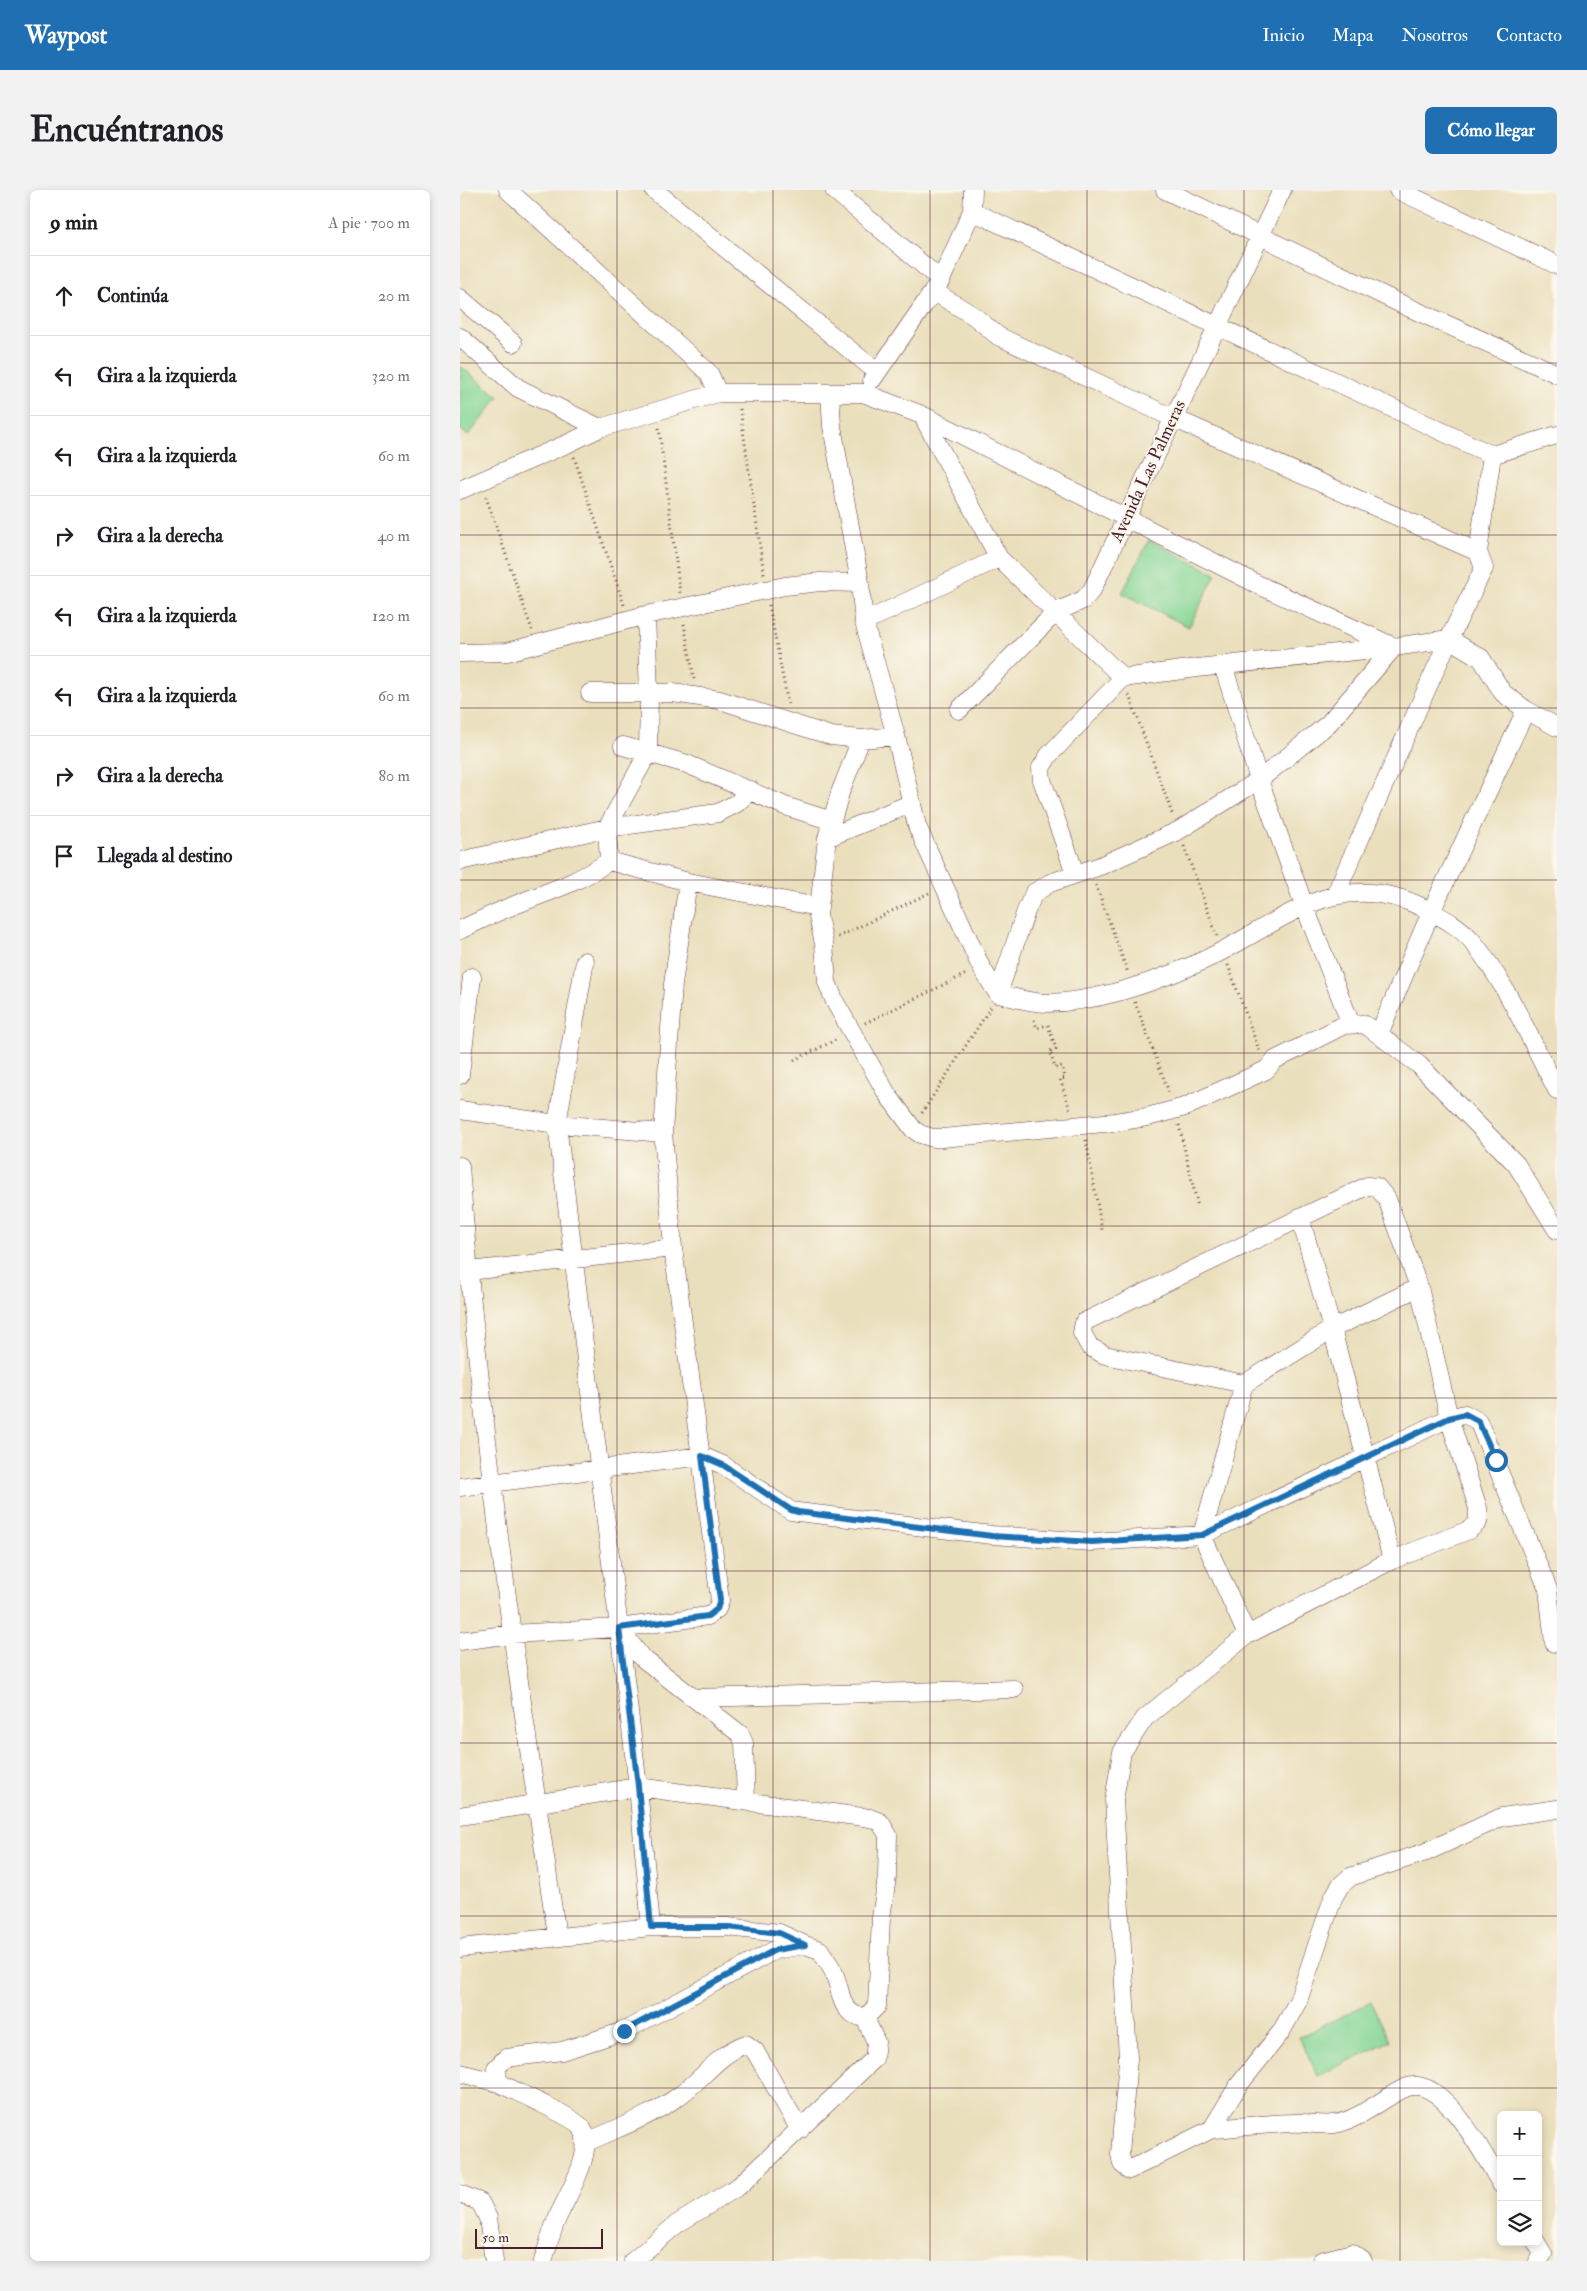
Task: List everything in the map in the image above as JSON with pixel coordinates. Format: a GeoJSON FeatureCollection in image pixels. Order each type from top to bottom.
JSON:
{"type":"FeatureCollection","features":[{"type":"Feature","properties":{"kind":"street"},"geometry":{"type":"LineString","coordinates":[[508,190],[709,373],[718,393]]}},
{"type":"Feature","properties":{"kind":"street"},"geometry":{"type":"LineString","coordinates":[[654,190],[877,372]]}},
{"type":"Feature","properties":{"kind":"street"},"geometry":{"type":"LineString","coordinates":[[834,190],[937,285],[998,336],[1173,418],[1478,552]]}},
{"type":"Feature","properties":{"kind":"street"},"geometry":{"type":"LineString","coordinates":[[863,393],[937,285],[972,211],[973,190]]}},
{"type":"Feature","properties":{"kind":"street"},"geometry":{"type":"LineString","coordinates":[[1165,190],[1400,304],[1557,374]]}},
{"type":"Feature","properties":{"kind":"street","name":"Avenida Las Palmeras"},"geometry":{"type":"LineString","coordinates":[[959,710],[1056,612],[1082,600],[1092,590],[1282,190]]}},
{"type":"Feature","properties":{"kind":"street"},"geometry":{"type":"LineString","coordinates":[[1398,190],[1557,265]]}},
{"type":"Feature","properties":{"kind":"street"},"geometry":{"type":"LineString","coordinates":[[972,211],[1492,455],[1557,435]]}},
{"type":"Feature","properties":{"kind":"street"},"geometry":{"type":"LineString","coordinates":[[460,298],[513,343]]}},
{"type":"Feature","properties":{"kind":"street"},"geometry":{"type":"LineString","coordinates":[[460,337],[518,388],[600,428]]}},
{"type":"Feature","properties":{"kind":"street"},"geometry":{"type":"LineString","coordinates":[[460,490],[481,483],[600,428],[718,393],[863,393],[922,415],[1259,585],[1394,648]]}},
{"type":"Feature","properties":{"kind":"street"},"geometry":{"type":"LineString","coordinates":[[830,393],[832,426],[860,583],[864,622],[896,736],[917,826],[995,1000]]}},
{"type":"Feature","properties":{"kind":"street"},"geometry":{"type":"LineString","coordinates":[[922,415],[999,558],[1123,678]]}},
{"type":"Feature","properties":{"kind":"street"},"geometry":{"type":"LineString","coordinates":[[1335,895],[1449,639],[1484,568],[1478,552],[1492,455]]}},
{"type":"Feature","properties":{"kind":"street"},"geometry":{"type":"LineString","coordinates":[[460,475],[481,483]]}},
{"type":"Feature","properties":{"kind":"street"},"geometry":{"type":"LineString","coordinates":[[864,622],[999,558]]}},
{"type":"Feature","properties":{"kind":"street"},"geometry":{"type":"LineString","coordinates":[[460,653],[507,652],[646,615],[767,590],[820,582],[860,583]]}},
{"type":"Feature","properties":{"kind":"street"},"geometry":{"type":"LineString","coordinates":[[609,861],[607,828],[648,753],[649,693],[646,615]]}},
{"type":"Feature","properties":{"kind":"street"},"geometry":{"type":"LineString","coordinates":[[1075,873],[1042,780],[1041,768],[1049,755],[1123,678],[1394,648],[1449,639],[1481,658],[1503,694],[1526,710],[1557,727]]}},
{"type":"Feature","properties":{"kind":"street"},"geometry":{"type":"LineString","coordinates":[[995,1000],[1034,893],[1050,883],[1100,866],[1178,830],[1259,780],[1328,724],[1394,648]]}},
{"type":"Feature","properties":{"kind":"street"},"geometry":{"type":"LineString","coordinates":[[1223,666],[1259,780],[1304,905],[1351,1024]]}},
{"type":"Feature","properties":{"kind":"street"},"geometry":{"type":"LineString","coordinates":[[590,693],[673,693],[720,700],[831,736],[861,739],[896,736]]}},
{"type":"Feature","properties":{"kind":"street"},"geometry":{"type":"LineString","coordinates":[[1379,1034],[1430,912],[1526,710]]}},
{"type":"Feature","properties":{"kind":"street"},"geometry":{"type":"LineString","coordinates":[[861,739],[840,793],[827,838],[818,907],[826,959],[826,982],[829,991],[887,1094],[904,1121],[920,1134],[933,1138],[966,1137],[1147,1117],[1185,1107],[1266,1070],[1275,1060],[1323,1035],[1351,1024],[1362,1024],[1379,1034],[1419,1065],[1516,1164],[1557,1230]]}},
{"type":"Feature","properties":{"kind":"street"},"geometry":{"type":"LineString","coordinates":[[623,746],[687,764],[785,806],[832,821]]}},
{"type":"Feature","properties":{"kind":"street"},"geometry":{"type":"LineString","coordinates":[[460,861],[607,828],[718,813],[737,803],[751,790]]}},
{"type":"Feature","properties":{"kind":"street"},"geometry":{"type":"LineString","coordinates":[[827,838],[912,803]]}},
{"type":"Feature","properties":{"kind":"street"},"geometry":{"type":"LineString","coordinates":[[460,930],[504,909],[560,889],[585,877],[609,861],[688,882],[818,907]]}},
{"type":"Feature","properties":{"kind":"street"},"geometry":{"type":"LineString","coordinates":[[460,1641],[512,1634],[619,1628],[708,1616],[717,1609],[720,1600],[673,1248],[663,1133],[673,984],[688,882]]}},
{"type":"Feature","properties":{"kind":"street"},"geometry":{"type":"LineString","coordinates":[[995,1000],[1044,1003],[1088,999],[1133,987],[1223,952],[1304,905],[1335,895],[1359,892],[1381,894],[1412,902],[1455,924],[1472,942],[1498,980],[1557,1090]]}},
{"type":"Feature","properties":{"kind":"street"},"geometry":{"type":"LineString","coordinates":[[584,961],[557,1124],[638,1786],[651,1927]]}},
{"type":"Feature","properties":{"kind":"street"},"geometry":{"type":"LineString","coordinates":[[460,1075],[472,976]]}},
{"type":"Feature","properties":{"kind":"street"},"geometry":{"type":"LineString","coordinates":[[460,1110],[557,1124],[663,1133]]}},
{"type":"Feature","properties":{"kind":"street"},"geometry":{"type":"LineString","coordinates":[[460,1166],[464,1272],[494,1483],[512,1634],[557,1936]]}},
{"type":"Feature","properties":{"kind":"street"},"geometry":{"type":"LineString","coordinates":[[1244,1384],[1104,1355],[1090,1347],[1082,1334],[1084,1322],[1367,1186],[1378,1187],[1387,1199],[1419,1287],[1449,1418],[1478,1508],[1478,1522],[1469,1530],[1392,1560],[1247,1635],[1144,1718],[1122,1752],[1114,1800],[1128,2059],[1120,2154],[1122,2164],[1129,2170],[1212,2128],[1293,2123],[1334,2124],[1356,2116],[1407,2086],[1424,2087],[1446,2100],[1477,2144],[1497,2177]]}},
{"type":"Feature","properties":{"kind":"street"},"geometry":{"type":"LineString","coordinates":[[1300,1217],[1332,1329],[1392,1560]]}},
{"type":"Feature","properties":{"kind":"street"},"geometry":{"type":"LineString","coordinates":[[464,1272],[673,1248]]}},
{"type":"Feature","properties":{"kind":"street"},"geometry":{"type":"LineString","coordinates":[[1247,1635],[1202,1535],[1244,1384],[1332,1329],[1419,1287]]}},
{"type":"Feature","properties":{"kind":"street"},"geometry":{"type":"LineString","coordinates":[[460,1487],[702,1456],[723,1465],[791,1510],[798,1512],[992,1536],[1092,1542],[1202,1535],[1449,1418],[1465,1414],[1478,1421],[1548,1589],[1554,1643]]}},
{"type":"Feature","properties":{"kind":"street"},"geometry":{"type":"LineString","coordinates":[[619,1628],[641,1657],[740,1734],[744,1743],[746,1801]]}},
{"type":"Feature","properties":{"kind":"street"},"geometry":{"type":"LineString","coordinates":[[696,1698],[1014,1688]]}},
{"type":"Feature","properties":{"kind":"street"},"geometry":{"type":"LineString","coordinates":[[460,1816],[638,1786],[870,1818],[880,1822],[888,1835],[888,1877],[881,1918],[877,2006],[865,2018]]}},
{"type":"Feature","properties":{"kind":"street"},"geometry":{"type":"LineString","coordinates":[[1212,2128],[1238,2086],[1281,2032],[1298,2001],[1323,1925],[1333,1898],[1340,1886],[1350,1877],[1426,1852],[1502,1817],[1557,1809]]}},
{"type":"Feature","properties":{"kind":"street"},"geometry":{"type":"LineString","coordinates":[[460,1948],[651,1927],[728,1927],[779,1933],[820,1950],[834,1972],[843,2003],[853,2016],[865,2018]]}},
{"type":"Feature","properties":{"kind":"street"},"geometry":{"type":"LineString","coordinates":[[498,2083],[496,2068],[506,2058],[562,2051],[624,2031],[775,1950],[805,1945]]}},
{"type":"Feature","properties":{"kind":"street"},"geometry":{"type":"LineString","coordinates":[[632,2261],[677,2224],[739,2186],[874,2059],[876,2042],[865,2018]]}},
{"type":"Feature","properties":{"kind":"street"},"geometry":{"type":"LineString","coordinates":[[585,2143],[663,2107],[678,2098],[732,2049],[746,2044],[755,2051],[800,2130]]}},
{"type":"Feature","properties":{"kind":"street"},"geometry":{"type":"LineString","coordinates":[[460,2073],[498,2083],[570,2119],[582,2128],[585,2143],[582,2163],[556,2221],[543,2261]]}},
{"type":"Feature","properties":{"kind":"street"},"geometry":{"type":"LineString","coordinates":[[460,2194],[480,2202],[488,2218],[494,2261]]}},
{"type":"Feature","properties":{"kind":"street"},"geometry":{"type":"LineString","coordinates":[[1538,2246],[1543,2254],[1538,2261]]}},
{"type":"Feature","properties":{"kind":"street"},"geometry":{"type":"LineString","coordinates":[[1321,2261],[1352,2253],[1363,2261]]}},
{"type":"Feature","properties":{"kind":"path"},"geometry":{"type":"LineString","coordinates":[[738,394],[767,590],[791,722]]}},
{"type":"Feature","properties":{"kind":"path"},"geometry":{"type":"LineString","coordinates":[[657,410],[682,608],[697,697]]}},
{"type":"Feature","properties":{"kind":"path"},"geometry":{"type":"LineString","coordinates":[[569,443],[628,620]]}},
{"type":"Feature","properties":{"kind":"path"},"geometry":{"type":"LineString","coordinates":[[481,483],[537,645]]}},
{"type":"Feature","properties":{"kind":"path"},"geometry":{"type":"LineString","coordinates":[[1123,678],[1266,1070]]}},
{"type":"Feature","properties":{"kind":"path"},"geometry":{"type":"LineString","coordinates":[[1093,878],[1130,979]]}},
{"type":"Feature","properties":{"kind":"path"},"geometry":{"type":"LineString","coordinates":[[829,942],[933,892]]}},
{"type":"Feature","properties":{"kind":"path"},"geometry":{"type":"LineString","coordinates":[[863,1024],[972,971]]}},
{"type":"Feature","properties":{"kind":"path"},"geometry":{"type":"LineString","coordinates":[[1137,996],[1130,1002],[1135,1002],[1173,1101]]}},
{"type":"Feature","properties":{"kind":"path"},"geometry":{"type":"LineString","coordinates":[[917,1122],[995,1000]]}},
{"type":"Feature","properties":{"kind":"path"},"geometry":{"type":"LineString","coordinates":[[1037,1016],[1034,1020],[1037,1028],[1048,1025],[1054,1041],[1056,1049],[1050,1051],[1055,1068],[1062,1066],[1065,1078],[1060,1079],[1070,1111]]}},
{"type":"Feature","properties":{"kind":"path"},"geometry":{"type":"LineString","coordinates":[[794,1060],[844,1036]]}},
{"type":"Feature","properties":{"kind":"path"},"geometry":{"type":"LineString","coordinates":[[1183,1123],[1179,1124],[1198,1207]]}},
{"type":"Feature","properties":{"kind":"path"},"geometry":{"type":"LineString","coordinates":[[1082,1134],[1086,1137],[1102,1230]]}},
{"type":"Feature","properties":{"kind":"green space"},"geometry":{"type":"Polygon","coordinates":[[[460,366],[499,397],[468,436],[460,429],[460,366]]]}},
{"type":"Feature","properties":{"kind":"green space"},"geometry":{"type":"Polygon","coordinates":[[[1149,540],[1216,574],[1189,627],[1122,593],[1149,540]]]}},
{"type":"Feature","properties":{"kind":"green space"},"geometry":{"type":"Polygon","coordinates":[[[1371,2002],[1390,2041],[1318,2076],[1299,2037],[1371,2002]]]}},
{"type":"Feature","properties":{"kind":"route"},"geometry":{"type":"LineString","coordinates":[[624,2031],[775,1950],[805,1945],[779,1933],[728,1927],[651,1927],[638,1786],[619,1628],[708,1616],[717,1609],[720,1600],[702,1456],[723,1465],[791,1510],[798,1512],[992,1536],[1092,1542],[1202,1535],[1449,1418],[1465,1414],[1478,1421],[1496,1460]]}}]}
